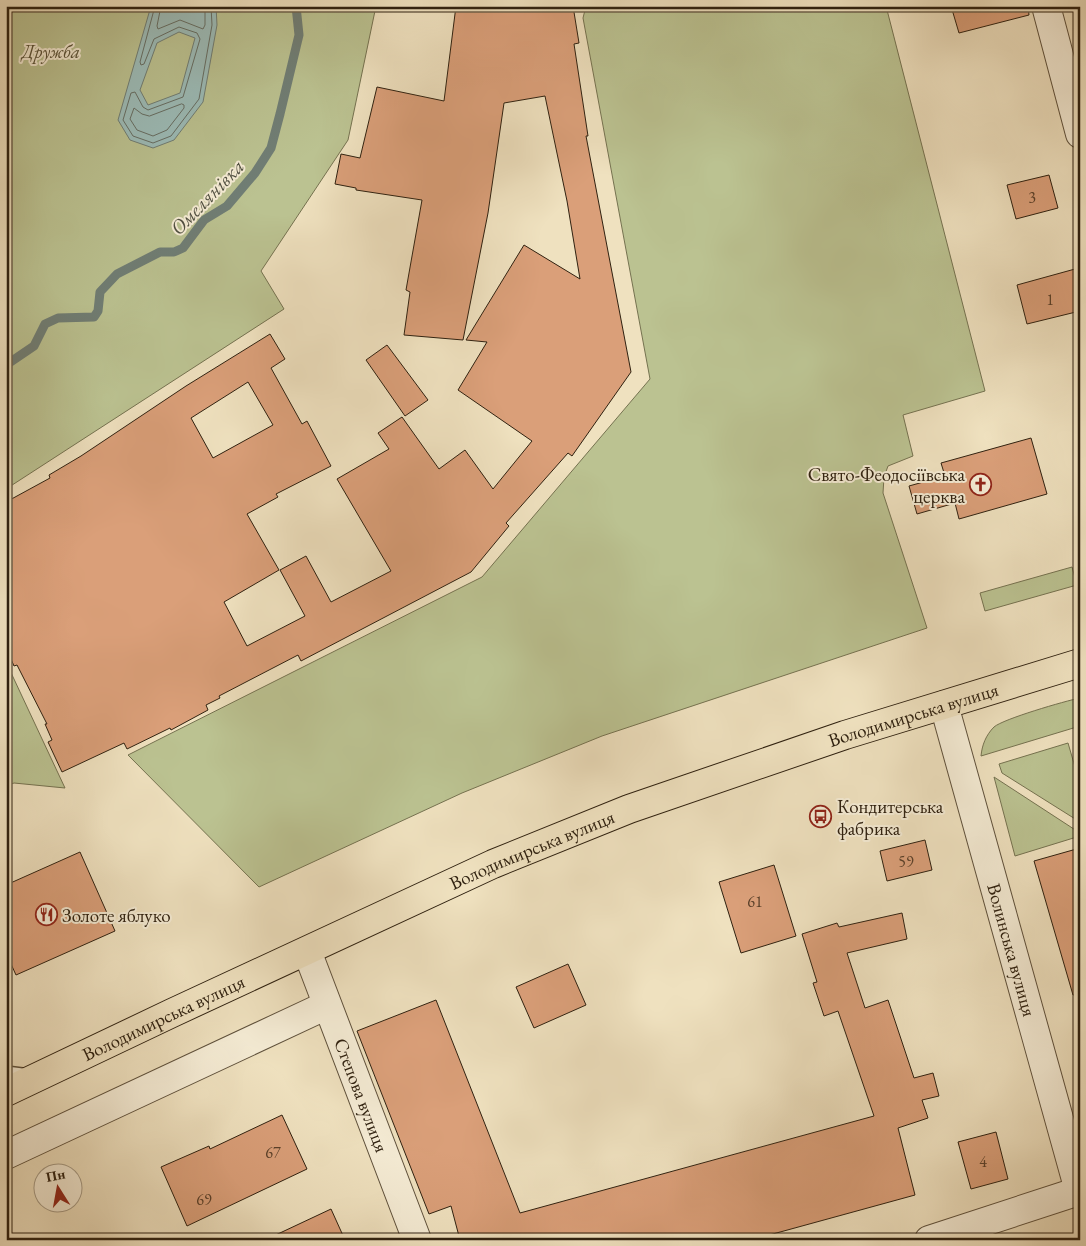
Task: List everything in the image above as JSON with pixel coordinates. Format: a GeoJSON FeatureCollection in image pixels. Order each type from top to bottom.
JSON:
{"type":"FeatureCollection","features":[{"type":"Feature","properties":{"kind":"main road","name":"Володимирська вулиця"},"geometry":{"type":"LineString","coordinates":[[6,1092],[493,864],[629,809],[776,758],[1080,663]]}},
{"type":"Feature","properties":{"kind":"street"},"geometry":{"type":"LineString","coordinates":[[1046,6],[1080,134]]}},
{"type":"Feature","properties":{"kind":"street","name":"Волинська вулиця"},"geometry":{"type":"LineString","coordinates":[[944,705],[1079,1193]]}},
{"type":"Feature","properties":{"kind":"street","name":"Степова вулиця"},"geometry":{"type":"LineString","coordinates":[[306,951],[417,1240]]}},
{"type":"Feature","properties":{"kind":"street"},"geometry":{"type":"LineString","coordinates":[[6,1155],[328,1005]]}},
{"type":"Feature","properties":{"kind":"street"},"geometry":{"type":"LineString","coordinates":[[929,1240],[1079,1193]]}},
{"type":"Feature","properties":{"kind":"lane"},"geometry":{"type":"LineString","coordinates":[[6,1074],[36,1078]]}},
{"type":"Feature","properties":{"kind":"green space","name":"Дружба"},"geometry":{"type":"Polygon","coordinates":[[[6,6],[376,6],[348,140],[261,271],[284,309],[6,489],[6,6]]]}},
{"type":"Feature","properties":{"kind":"green space"},"geometry":{"type":"Polygon","coordinates":[[[586,6],[886,6],[985,391],[903,415],[913,456],[888,466],[884,477],[883,493],[927,628],[602,736],[462,793],[259,887],[128,755],[482,577],[650,379],[583,18],[586,6]]]}},
{"type":"Feature","properties":{"kind":"green space"},"geometry":{"type":"Polygon","coordinates":[[[1072,567],[1077,585],[985,611],[980,593],[1072,567]]]}},
{"type":"Feature","properties":{"kind":"green space"},"geometry":{"type":"Polygon","coordinates":[[[6,662],[65,788],[14,783],[6,786],[6,662]]]}},
{"type":"Feature","properties":{"kind":"green space"},"geometry":{"type":"Polygon","coordinates":[[[1080,698],[1080,726],[981,756],[983,744],[994,727],[1035,711],[1080,698]]]}},
{"type":"Feature","properties":{"kind":"green space"},"geometry":{"type":"Polygon","coordinates":[[[1068,743],[1080,784],[1080,822],[1002,773],[999,764],[1068,743]]]}},
{"type":"Feature","properties":{"kind":"green space"},"geometry":{"type":"Polygon","coordinates":[[[994,777],[1080,833],[1080,836],[1015,856],[994,777]]]}},
{"type":"Feature","properties":{"kind":"water"},"geometry":{"type":"Polygon","coordinates":[[[151,6],[216,6],[217,25],[203,102],[174,140],[153,148],[130,140],[118,120],[151,6]],[[179,32],[157,43],[140,90],[148,105],[180,93],[195,38],[179,32]]]}},
{"type":"Feature","properties":{"kind":"building"},"geometry":{"type":"Polygon","coordinates":[[[456,6],[573,6],[579,43],[574,44],[588,136],[586,136],[631,372],[572,456],[568,453],[506,523],[509,526],[471,572],[301,661],[298,655],[219,696],[220,698],[206,705],[208,710],[171,730],[170,728],[127,749],[124,743],[62,772],[48,742],[52,740],[45,724],[47,724],[17,665],[14,666],[11,659],[6,659],[6,502],[50,478],[49,475],[270,334],[285,359],[271,368],[302,424],[307,421],[331,466],[276,494],[278,497],[247,514],[279,570],[224,602],[247,646],[305,616],[280,570],[306,556],[331,602],[391,571],[337,479],[389,449],[378,433],[402,417],[439,469],[465,450],[493,489],[532,441],[458,390],[487,342],[466,340],[524,245],[580,279],[567,201],[545,96],[504,103],[488,213],[463,340],[404,335],[410,292],[406,290],[422,200],[356,190],[356,188],[335,184],[341,154],[360,158],[377,87],[444,101],[456,6]],[[248,382],[191,418],[213,458],[273,425],[248,382]]]}},
{"type":"Feature","properties":{"kind":"building"},"geometry":{"type":"Polygon","coordinates":[[[951,6],[1028,6],[1029,15],[959,33],[951,6]]]}},
{"type":"Feature","properties":{"kind":"building"},"geometry":{"type":"Polygon","coordinates":[[[1049,175],[1058,208],[1016,219],[1007,185],[1049,175]]]}},
{"type":"Feature","properties":{"kind":"building"},"geometry":{"type":"Polygon","coordinates":[[[1075,269],[1080,286],[1080,311],[1027,324],[1017,285],[1075,269]]]}},
{"type":"Feature","properties":{"kind":"building"},"geometry":{"type":"Polygon","coordinates":[[[387,345],[428,400],[405,416],[366,360],[387,345]]]}},
{"type":"Feature","properties":{"kind":"building"},"geometry":{"type":"Polygon","coordinates":[[[1031,438],[1047,494],[959,519],[955,503],[917,514],[909,486],[945,476],[941,463],[1031,438]]]}},
{"type":"Feature","properties":{"kind":"building"},"geometry":{"type":"Polygon","coordinates":[[[925,840],[932,870],[887,881],[880,851],[925,840]]]}},
{"type":"Feature","properties":{"kind":"building"},"geometry":{"type":"Polygon","coordinates":[[[1080,848],[1080,994],[1073,995],[1034,861],[1080,848]]]}},
{"type":"Feature","properties":{"kind":"building"},"geometry":{"type":"Polygon","coordinates":[[[80,852],[115,931],[16,975],[6,953],[6,885],[80,852]]]}},
{"type":"Feature","properties":{"kind":"building"},"geometry":{"type":"Polygon","coordinates":[[[774,865],[796,936],[741,953],[719,882],[774,865]]]}},
{"type":"Feature","properties":{"kind":"building"},"geometry":{"type":"Polygon","coordinates":[[[902,913],[907,939],[847,953],[865,1008],[888,1000],[914,1078],[933,1073],[939,1096],[922,1100],[928,1118],[898,1128],[915,1195],[751,1240],[460,1240],[451,1206],[429,1214],[357,1031],[436,1000],[520,1213],[874,1116],[838,1011],[824,1016],[813,983],[817,982],[802,934],[837,923],[839,927],[902,913]]]}},
{"type":"Feature","properties":{"kind":"building"},"geometry":{"type":"Polygon","coordinates":[[[568,964],[586,1005],[534,1028],[516,987],[568,964]]]}},
{"type":"Feature","properties":{"kind":"building"},"geometry":{"type":"Polygon","coordinates":[[[282,1115],[307,1169],[187,1226],[161,1167],[209,1146],[210,1149],[282,1115]]]}},
{"type":"Feature","properties":{"kind":"building"},"geometry":{"type":"Polygon","coordinates":[[[996,1132],[1008,1179],[971,1189],[958,1142],[996,1132]]]}},
{"type":"Feature","properties":{"kind":"building"},"geometry":{"type":"Polygon","coordinates":[[[331,1209],[345,1240],[265,1240],[331,1209]]]}},
{"type":"Feature","properties":{"kind":"waterway","name":"Омелянівка"},"geometry":{"type":"LineString","coordinates":[[6,365],[34,346],[45,324],[58,318],[94,317],[98,311],[100,292],[117,274],[160,252],[174,252],[183,248],[204,220],[227,206],[255,173],[271,148],[280,114],[299,35],[296,6]]}},
{"type":"Feature","properties":{"kind":"place","name":"Свято-Феодосіївська церква"},"geometry":{"type":"Point","coordinates":[981,485]}},
{"type":"Feature","properties":{"kind":"place","name":"Кондитерська фабрика"},"geometry":{"type":"Point","coordinates":[821,817]}},
{"type":"Feature","properties":{"kind":"place","name":"Золоте яблуко"},"geometry":{"type":"Point","coordinates":[46,915]}}]}
